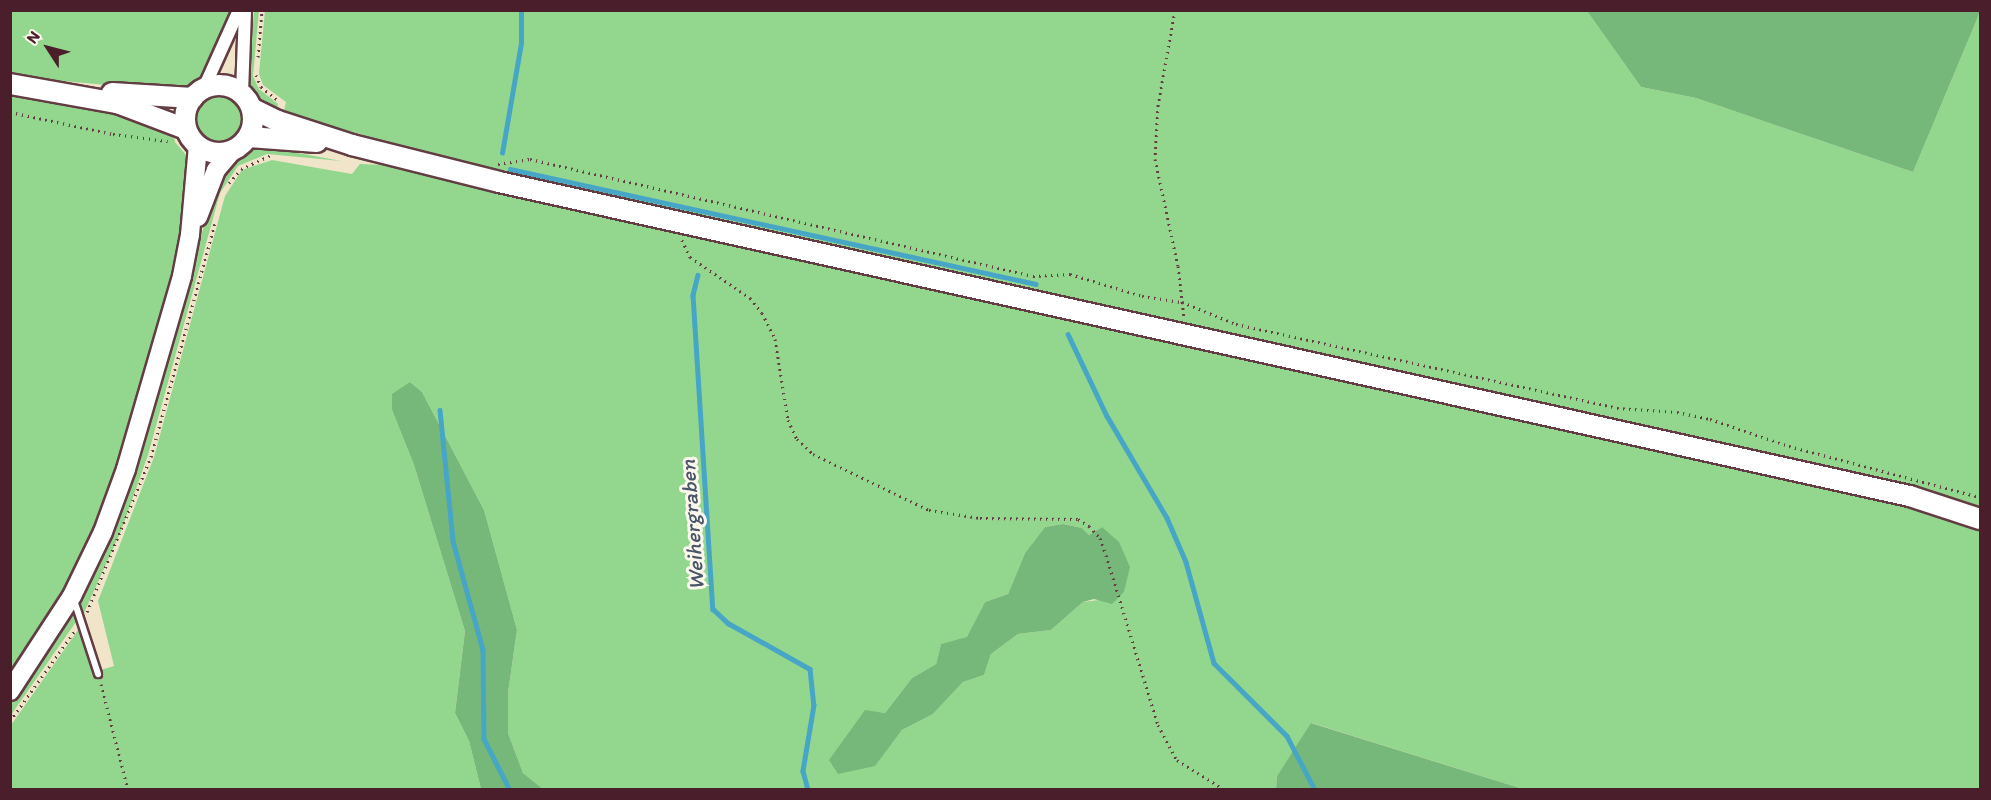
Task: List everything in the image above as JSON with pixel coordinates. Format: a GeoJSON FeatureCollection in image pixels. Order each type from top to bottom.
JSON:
{"type":"FeatureCollection","features":[{"type":"Feature","properties":{"kind":"main road"},"geometry":{"type":"LineString","coordinates":[[10,84],[58,91],[143,110],[216,153],[232,151],[249,137],[352,145]]}},
{"type":"Feature","properties":{"kind":"main road"},"geometry":{"type":"LineString","coordinates":[[58,91],[198,93],[226,85],[278,122],[352,145],[682,224],[1186,332],[1910,496],[1980,519]]}},
{"type":"Feature","properties":{"kind":"main road"},"geometry":{"type":"LineString","coordinates":[[192,138],[185,116],[198,93]]}},
{"type":"Feature","properties":{"kind":"main road"},"geometry":{"type":"LineString","coordinates":[[247,101],[249,137]]}},
{"type":"Feature","properties":{"kind":"street"},"geometry":{"type":"LineString","coordinates":[[198,93],[239,10]]}},
{"type":"Feature","properties":{"kind":"street"},"geometry":{"type":"LineString","coordinates":[[245,10],[247,101]]}},
{"type":"Feature","properties":{"kind":"street"},"geometry":{"type":"LineString","coordinates":[[190,235],[192,138]]}},
{"type":"Feature","properties":{"kind":"street"},"geometry":{"type":"LineString","coordinates":[[10,691],[72,596],[103,532],[160,365],[190,235],[216,170],[232,151]]}},
{"type":"Feature","properties":{"kind":"lane"},"geometry":{"type":"LineString","coordinates":[[72,596],[98,674]]}},
{"type":"Feature","properties":{"kind":"path"},"geometry":{"type":"LineString","coordinates":[[262,10],[256,75],[261,87],[283,104]]}},
{"type":"Feature","properties":{"kind":"path"},"geometry":{"type":"LineString","coordinates":[[1175,10],[1158,105],[1155,159],[1186,332]]}},
{"type":"Feature","properties":{"kind":"path"},"geometry":{"type":"LineString","coordinates":[[10,112],[157,142],[192,138]]}},
{"type":"Feature","properties":{"kind":"path"},"geometry":{"type":"LineString","coordinates":[[486,161],[498,164],[530,159],[1033,276],[1070,274],[1142,296],[1182,302],[1247,327],[1617,408],[1677,412],[1710,419],[1789,446],[1980,496]]}},
{"type":"Feature","properties":{"kind":"path"},"geometry":{"type":"LineString","coordinates":[[682,224],[682,244],[690,257],[750,298],[762,313],[775,339],[788,420],[797,439],[813,454],[929,510],[980,518],[1078,519],[1089,526],[1103,546],[1158,725],[1177,760],[1225,789]]}},
{"type":"Feature","properties":{"kind":"path"},"geometry":{"type":"LineString","coordinates":[[98,674],[128,789]]}},
{"type":"Feature","properties":{"kind":"green space"},"geometry":{"type":"Polygon","coordinates":[[[265,10],[1587,11],[1641,87],[1696,98],[1913,172],[1980,12],[1980,513],[402,151],[361,134],[283,115],[286,102],[263,85],[259,74],[265,10]]]}},
{"type":"Feature","properties":{"kind":"green space"},"geometry":{"type":"Polygon","coordinates":[[[1980,10],[1980,12],[1913,172],[1696,98],[1641,87],[1587,11],[1980,10]]]}},
{"type":"Feature","properties":{"kind":"green space"},"geometry":{"type":"Polygon","coordinates":[[[11,11],[233,11],[212,61],[198,83],[190,88],[159,90],[11,76],[11,11]]]}},
{"type":"Feature","properties":{"kind":"green space"},"geometry":{"type":"Polygon","coordinates":[[[254,11],[259,11],[253,76],[259,89],[278,104],[276,113],[262,102],[248,80],[254,11]]]}},
{"type":"Feature","properties":{"kind":"green space"},"geometry":{"type":"Polygon","coordinates":[[[219,91],[229,93],[238,99],[244,108],[246,118],[244,128],[238,137],[229,143],[219,145],[209,143],[200,137],[194,128],[192,118],[194,108],[200,99],[209,93],[219,91]]]}},
{"type":"Feature","properties":{"kind":"green space"},"geometry":{"type":"Polygon","coordinates":[[[11,92],[172,127],[175,142],[186,155],[187,170],[175,272],[120,469],[68,591],[11,678],[11,92]]]}},
{"type":"Feature","properties":{"kind":"green space"},"geometry":{"type":"Polygon","coordinates":[[[255,145],[341,161],[267,154],[238,166],[220,193],[148,455],[121,531],[84,613],[78,600],[132,472],[168,362],[206,218],[225,168],[255,145]]]}},
{"type":"Feature","properties":{"kind":"green space"},"geometry":{"type":"Polygon","coordinates":[[[272,160],[352,174],[360,164],[384,165],[1909,502],[1980,526],[1980,789],[1523,789],[1312,723],[1277,776],[1276,789],[543,789],[523,773],[508,733],[508,693],[517,630],[484,510],[422,392],[410,382],[392,410],[414,465],[465,631],[455,713],[469,741],[481,789],[11,790],[11,725],[81,626],[94,672],[114,666],[98,601],[154,457],[225,196],[242,170],[272,160]],[[1063,524],[1045,527],[1025,553],[1008,594],[985,602],[968,637],[963,641],[941,644],[936,664],[912,678],[885,713],[865,711],[830,760],[875,765],[902,730],[933,714],[963,682],[984,675],[991,654],[1018,634],[1051,630],[1083,602],[1115,598],[1124,592],[1102,527],[1089,535],[1082,528],[1063,524]]]}},
{"type":"Feature","properties":{"kind":"green space"},"geometry":{"type":"Polygon","coordinates":[[[410,382],[422,392],[484,510],[517,630],[508,693],[508,733],[523,773],[543,789],[481,789],[469,741],[455,713],[465,631],[414,465],[392,410],[392,394],[410,382]]]}},
{"type":"Feature","properties":{"kind":"green space"},"geometry":{"type":"Polygon","coordinates":[[[1063,524],[1082,528],[1089,535],[1102,527],[1119,542],[1130,567],[1124,592],[1112,604],[1094,599],[1083,602],[1051,630],[1018,634],[991,654],[984,675],[963,682],[933,714],[902,730],[875,766],[838,774],[829,760],[865,710],[885,713],[912,678],[936,664],[941,644],[967,637],[985,602],[1008,594],[1025,553],[1045,527],[1063,524]]]}},
{"type":"Feature","properties":{"kind":"green space"},"geometry":{"type":"Polygon","coordinates":[[[73,610],[78,619],[11,715],[11,701],[73,610]]]}},
{"type":"Feature","properties":{"kind":"green space"},"geometry":{"type":"Polygon","coordinates":[[[1311,723],[1523,789],[1276,789],[1277,776],[1311,723]]]}},
{"type":"Feature","properties":{"kind":"waterway"},"geometry":{"type":"LineString","coordinates":[[502,153],[521,43],[521,10]]}},
{"type":"Feature","properties":{"kind":"waterway"},"geometry":{"type":"LineString","coordinates":[[510,169],[1036,284]]}},
{"type":"Feature","properties":{"kind":"waterway","name":"Weihergraben"},"geometry":{"type":"LineString","coordinates":[[698,275],[693,295],[713,609],[728,623],[810,669],[814,705],[803,771],[808,790]]}},
{"type":"Feature","properties":{"kind":"waterway"},"geometry":{"type":"LineString","coordinates":[[1068,334],[1107,416],[1167,518],[1186,562],[1214,663],[1287,736],[1315,790]]}},
{"type":"Feature","properties":{"kind":"waterway"},"geometry":{"type":"LineString","coordinates":[[440,410],[453,541],[483,650],[484,739],[510,790]]}}]}
